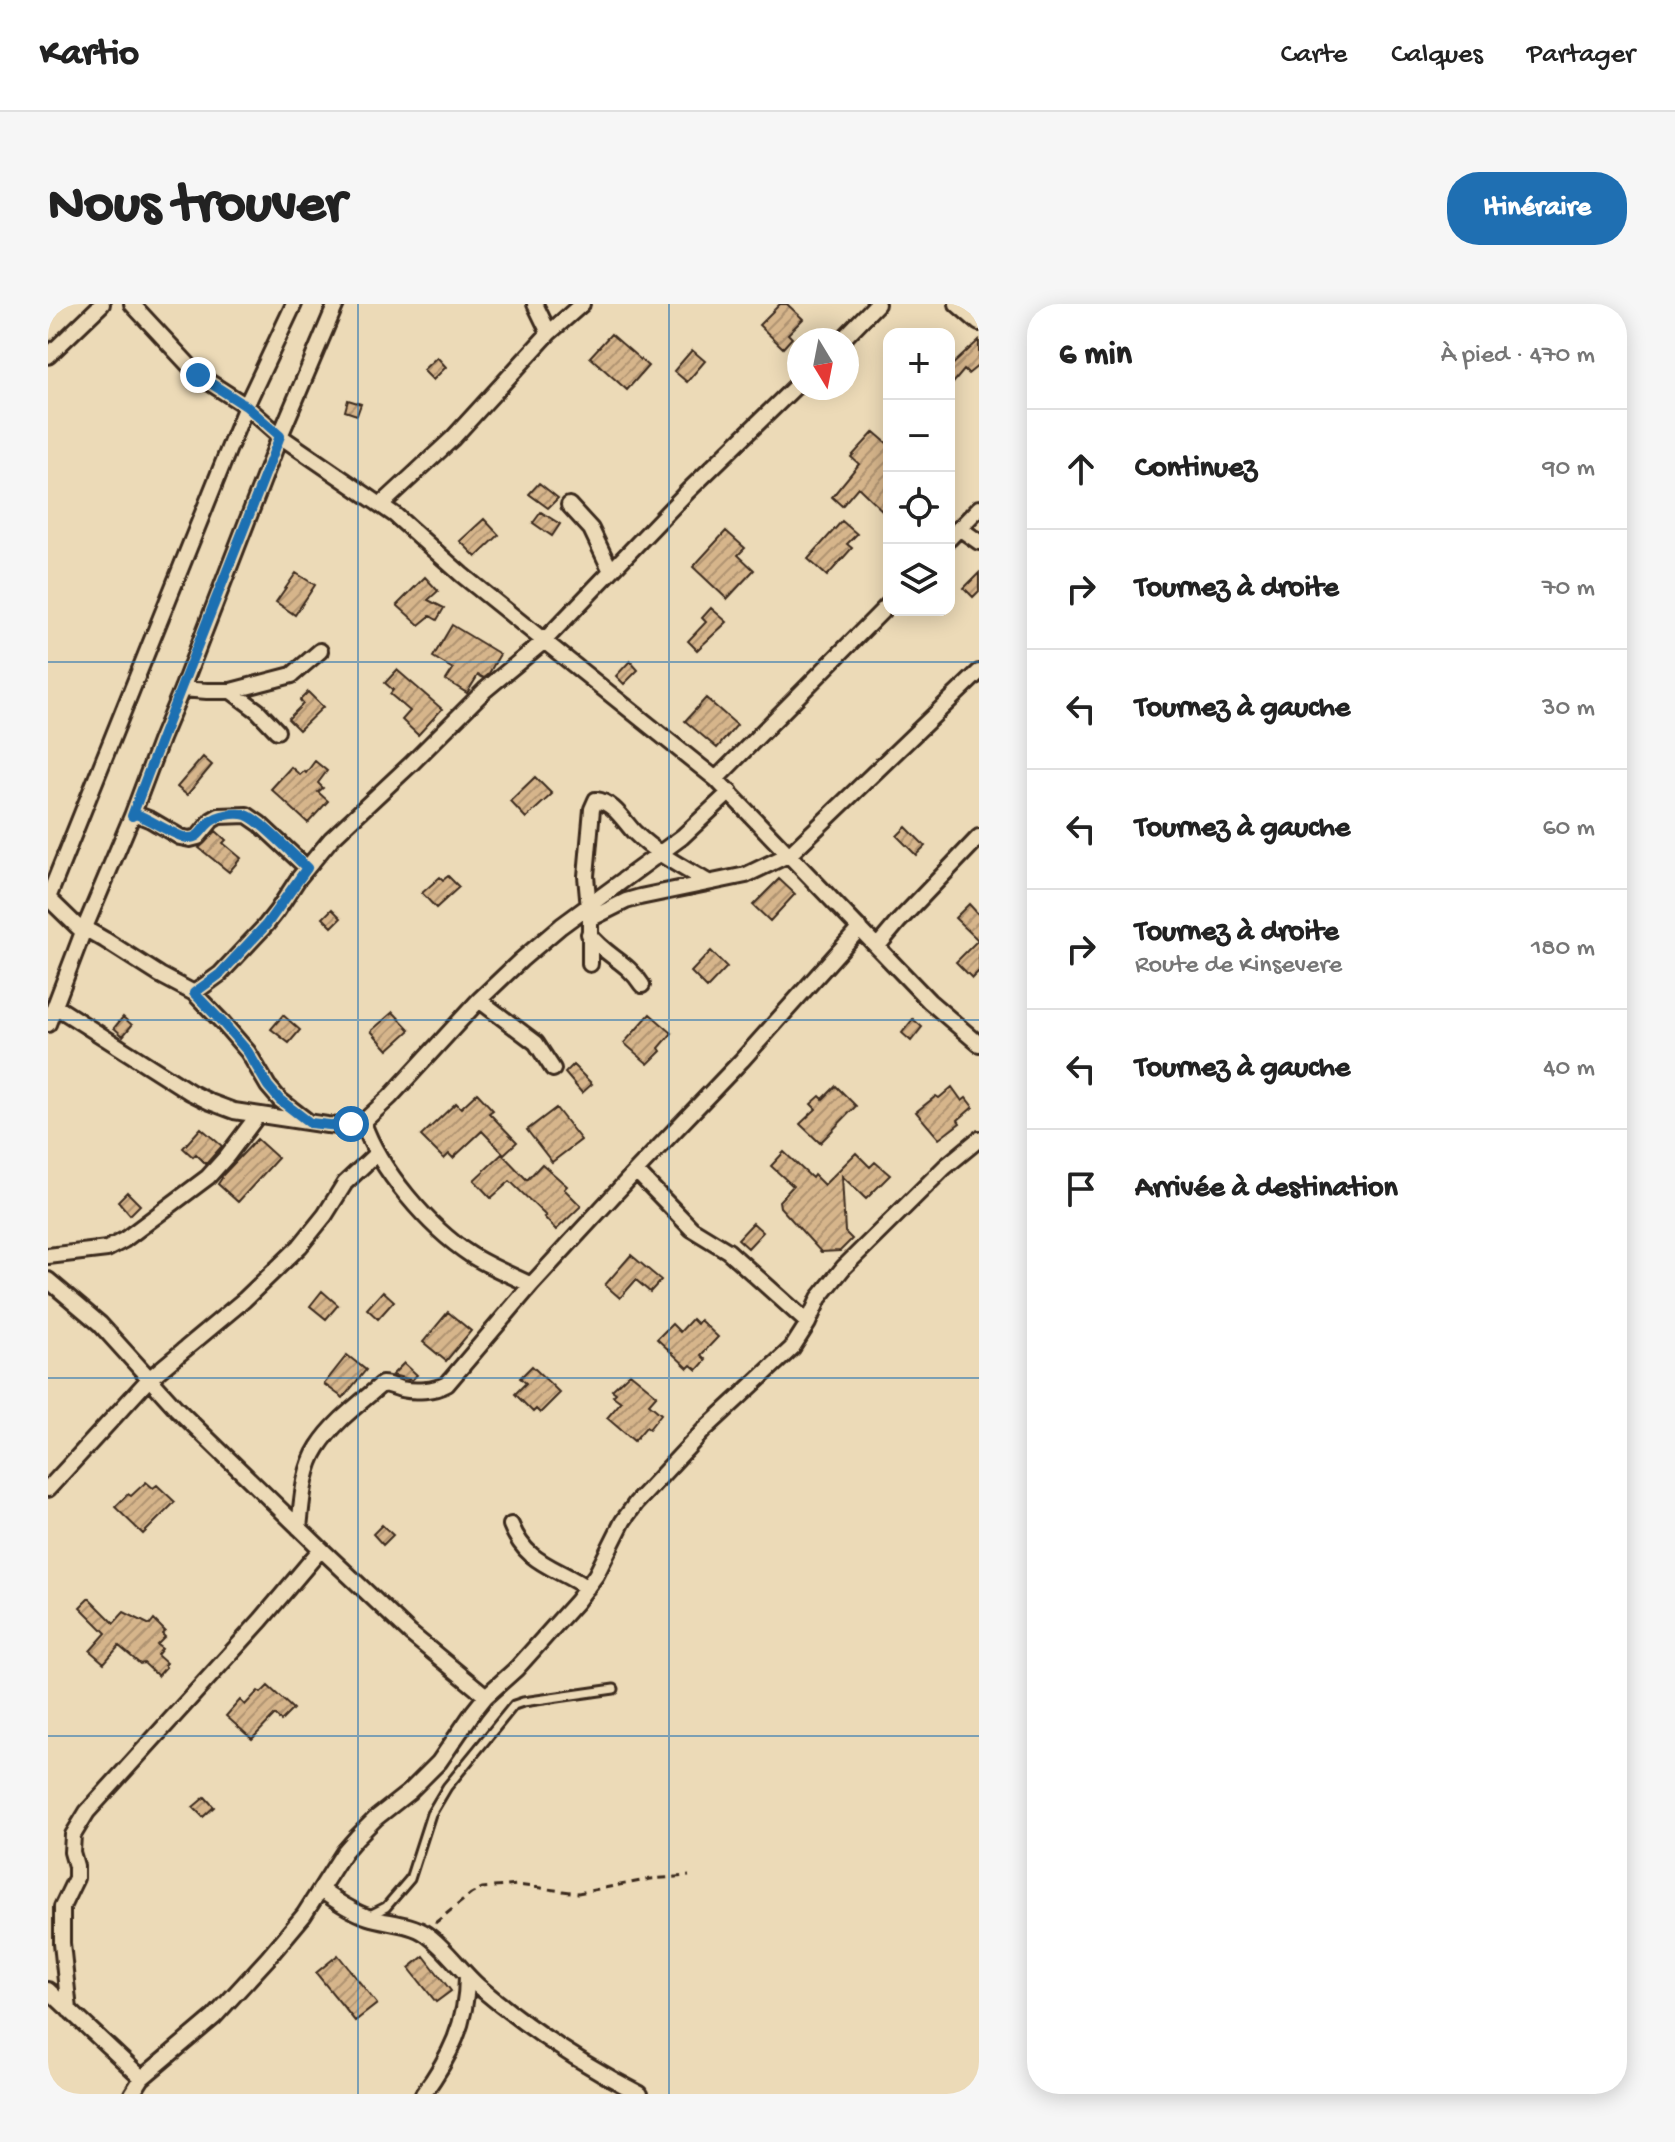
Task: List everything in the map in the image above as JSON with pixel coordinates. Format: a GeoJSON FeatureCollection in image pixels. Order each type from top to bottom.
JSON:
{"type":"FeatureCollection","features":[{"type":"Feature","properties":{"kind":"street"},"geometry":{"type":"LineString","coordinates":[[48,356],[102,304]]}},
{"type":"Feature","properties":{"kind":"street"},"geometry":{"type":"LineString","coordinates":[[132,304],[198,375],[246,406],[280,436],[395,515],[543,642],[716,779],[929,1001],[979,1044]]}},
{"type":"Feature","properties":{"kind":"street"},"geometry":{"type":"LineString","coordinates":[[294,304],[246,406],[48,898],[83,932],[91,932],[194,993],[248,1052],[280,1100],[310,1123]]}},
{"type":"Feature","properties":{"kind":"street"},"geometry":{"type":"LineString","coordinates":[[48,1024],[280,436],[336,304]]}},
{"type":"Feature","properties":{"kind":"street"},"geometry":{"type":"LineString","coordinates":[[535,304],[549,333]]}},
{"type":"Feature","properties":{"kind":"street"},"geometry":{"type":"LineString","coordinates":[[381,505],[452,439],[549,333],[582,304]]}},
{"type":"Feature","properties":{"kind":"street"},"geometry":{"type":"LineString","coordinates":[[854,328],[877,304]]}},
{"type":"Feature","properties":{"kind":"street"},"geometry":{"type":"LineString","coordinates":[[957,304],[979,323]]}},
{"type":"Feature","properties":{"kind":"street"},"geometry":{"type":"LineString","coordinates":[[194,993],[220,974],[266,925],[331,839],[485,690],[543,642],[688,491],[787,395]]}},
{"type":"Feature","properties":{"kind":"street"},"geometry":{"type":"LineString","coordinates":[[569,505],[591,529],[611,571]]}},
{"type":"Feature","properties":{"kind":"street"},"geometry":{"type":"LineString","coordinates":[[955,532],[979,508]]}},
{"type":"Feature","properties":{"kind":"street"},"geometry":{"type":"LineString","coordinates":[[955,533],[979,542]]}},
{"type":"Feature","properties":{"kind":"street"},"geometry":{"type":"LineString","coordinates":[[716,779],[883,610]]}},
{"type":"Feature","properties":{"kind":"street"},"geometry":{"type":"LineString","coordinates":[[182,689],[231,691],[292,675],[320,651]]}},
{"type":"Feature","properties":{"kind":"street"},"geometry":{"type":"LineString","coordinates":[[55,1006],[210,1102],[234,1111],[310,1123],[339,1126],[363,1122],[479,1000],[531,952],[626,901],[746,875],[790,854],[979,672]]}},
{"type":"Feature","properties":{"kind":"street"},"geometry":{"type":"LineString","coordinates":[[231,691],[258,711],[277,731]]}},
{"type":"Feature","properties":{"kind":"street"},"geometry":{"type":"LineString","coordinates":[[589,919],[730,792]]}},
{"type":"Feature","properties":{"kind":"street"},"geometry":{"type":"LineString","coordinates":[[590,964],[586,863],[592,809],[596,800],[608,804],[660,854],[708,882]]}},
{"type":"Feature","properties":{"kind":"street"},"geometry":{"type":"LineString","coordinates":[[132,816],[136,814],[190,839],[198,837],[219,816],[247,815],[307,868]]}},
{"type":"Feature","properties":{"kind":"street"},"geometry":{"type":"LineString","coordinates":[[877,947],[979,837]]}},
{"type":"Feature","properties":{"kind":"street"},"geometry":{"type":"LineString","coordinates":[[589,919],[599,948],[626,966],[642,985]]}},
{"type":"Feature","properties":{"kind":"street"},"geometry":{"type":"LineString","coordinates":[[299,1528],[310,1462],[326,1436],[382,1384],[402,1389],[430,1390],[447,1384],[531,1285],[742,1060],[860,928]]}},
{"type":"Feature","properties":{"kind":"street"},"geometry":{"type":"LineString","coordinates":[[479,1000],[536,1043],[553,1069]]}},
{"type":"Feature","properties":{"kind":"street"},"geometry":{"type":"LineString","coordinates":[[48,1256],[107,1249],[124,1240],[208,1177],[258,1115]]}},
{"type":"Feature","properties":{"kind":"street"},"geometry":{"type":"LineString","coordinates":[[363,1122],[377,1153],[399,1185],[447,1236],[489,1266],[531,1285]]}},
{"type":"Feature","properties":{"kind":"street"},"geometry":{"type":"LineString","coordinates":[[132,2094],[142,2078],[214,2017],[268,1958],[304,1915],[357,1837],[439,1762],[486,1696],[533,1651],[587,1588],[636,1503],[704,1430],[792,1348],[819,1298],[844,1267],[904,1206],[979,1139]]}},
{"type":"Feature","properties":{"kind":"street"},"geometry":{"type":"LineString","coordinates":[[48,1489],[149,1379],[244,1300],[300,1246],[345,1183],[377,1153]]}},
{"type":"Feature","properties":{"kind":"street"},"geometry":{"type":"LineString","coordinates":[[636,1171],[692,1229],[728,1251],[808,1323]]}},
{"type":"Feature","properties":{"kind":"street"},"geometry":{"type":"LineString","coordinates":[[48,1280],[100,1324],[149,1379],[321,1549],[411,1634],[486,1696]]}},
{"type":"Feature","properties":{"kind":"street"},"geometry":{"type":"LineString","coordinates":[[511,1525],[516,1538],[534,1559],[587,1588]]}},
{"type":"Feature","properties":{"kind":"street"},"geometry":{"type":"LineString","coordinates":[[69,2010],[62,1943],[62,1907],[76,1878],[73,1835],[96,1801],[261,1620],[321,1549]]}},
{"type":"Feature","properties":{"kind":"street"},"geometry":{"type":"LineString","coordinates":[[321,1890],[367,1917],[423,1932],[467,1976],[529,2027],[565,2053],[640,2094]]}},
{"type":"Feature","properties":{"kind":"street"},"geometry":{"type":"LineString","coordinates":[[423,2094],[452,2049],[463,2021],[467,1976]]}},
{"type":"Feature","properties":{"kind":"street"},"geometry":{"type":"LineString","coordinates":[[48,1990],[142,2078]]}},
{"type":"Feature","properties":{"kind":"lane"},"geometry":{"type":"LineString","coordinates":[[367,1917],[386,1907],[410,1879],[431,1814],[447,1787],[514,1705],[614,1689]]}},
{"type":"Feature","properties":{"kind":"path"},"geometry":{"type":"LineString","coordinates":[[423,1932],[482,1888],[518,1885],[578,1893],[651,1879],[689,1876]]}},
{"type":"Feature","properties":{"kind":"building"},"geometry":{"type":"Polygon","coordinates":[[[780,304],[787,304],[803,319],[794,328],[787,328],[787,344],[783,348],[759,325],[780,304]]]}},
{"type":"Feature","properties":{"kind":"building"},"geometry":{"type":"Polygon","coordinates":[[[611,334],[648,366],[627,390],[590,357],[611,334]]]}},
{"type":"Feature","properties":{"kind":"building"},"geometry":{"type":"Polygon","coordinates":[[[979,340],[979,365],[968,374],[964,370],[955,381],[955,362],[979,340]]]}},
{"type":"Feature","properties":{"kind":"building"},"geometry":{"type":"Polygon","coordinates":[[[692,350],[705,361],[687,382],[674,371],[692,350]]]}},
{"type":"Feature","properties":{"kind":"building"},"geometry":{"type":"Polygon","coordinates":[[[437,357],[446,367],[433,380],[423,370],[437,357]]]}},
{"type":"Feature","properties":{"kind":"building"},"geometry":{"type":"Polygon","coordinates":[[[348,400],[361,404],[357,415],[345,411],[348,400]]]}},
{"type":"Feature","properties":{"kind":"building"},"geometry":{"type":"Polygon","coordinates":[[[874,432],[883,440],[883,511],[858,487],[842,506],[832,497],[859,464],[851,457],[874,432]]]}},
{"type":"Feature","properties":{"kind":"building"},"geometry":{"type":"Polygon","coordinates":[[[539,483],[558,498],[548,508],[529,494],[539,483]]]}},
{"type":"Feature","properties":{"kind":"building"},"geometry":{"type":"Polygon","coordinates":[[[541,512],[560,524],[552,536],[533,523],[541,512]]]}},
{"type":"Feature","properties":{"kind":"building"},"geometry":{"type":"Polygon","coordinates":[[[484,519],[499,535],[476,557],[460,541],[484,519]]]}},
{"type":"Feature","properties":{"kind":"building"},"geometry":{"type":"Polygon","coordinates":[[[842,521],[857,534],[847,544],[852,548],[827,576],[808,559],[842,521]]]}},
{"type":"Feature","properties":{"kind":"building"},"geometry":{"type":"Polygon","coordinates":[[[726,531],[745,548],[738,555],[754,570],[727,599],[693,567],[726,531]]]}},
{"type":"Feature","properties":{"kind":"building"},"geometry":{"type":"Polygon","coordinates":[[[296,573],[315,585],[295,615],[276,602],[296,573]]]}},
{"type":"Feature","properties":{"kind":"building"},"geometry":{"type":"Polygon","coordinates":[[[979,573],[979,591],[973,597],[964,588],[979,573]]]}},
{"type":"Feature","properties":{"kind":"building"},"geometry":{"type":"Polygon","coordinates":[[[425,577],[438,591],[428,600],[444,608],[437,620],[430,616],[419,625],[397,605],[425,577]]]}},
{"type":"Feature","properties":{"kind":"building"},"geometry":{"type":"Polygon","coordinates":[[[711,608],[727,622],[697,650],[688,641],[706,622],[702,618],[711,608]]]}},
{"type":"Feature","properties":{"kind":"building"},"geometry":{"type":"Polygon","coordinates":[[[452,625],[500,654],[488,675],[484,678],[478,675],[467,693],[446,680],[453,669],[433,657],[452,625]]]}},
{"type":"Feature","properties":{"kind":"building"},"geometry":{"type":"Polygon","coordinates":[[[630,661],[638,670],[624,684],[616,676],[630,661]]]}},
{"type":"Feature","properties":{"kind":"building"},"geometry":{"type":"Polygon","coordinates":[[[397,670],[442,709],[418,735],[402,720],[410,711],[390,694],[393,690],[385,683],[397,670]]]}},
{"type":"Feature","properties":{"kind":"building"},"geometry":{"type":"Polygon","coordinates":[[[308,692],[323,707],[299,730],[288,719],[303,704],[300,700],[308,692]]]}},
{"type":"Feature","properties":{"kind":"building"},"geometry":{"type":"Polygon","coordinates":[[[706,698],[737,725],[717,748],[685,721],[706,698]]]}},
{"type":"Feature","properties":{"kind":"building"},"geometry":{"type":"Polygon","coordinates":[[[203,757],[212,765],[187,795],[177,787],[203,757]]]}},
{"type":"Feature","properties":{"kind":"building"},"geometry":{"type":"Polygon","coordinates":[[[315,761],[327,771],[318,783],[323,788],[318,792],[328,801],[308,823],[271,789],[291,767],[300,775],[304,771],[306,773],[315,761]]]}},
{"type":"Feature","properties":{"kind":"building"},"geometry":{"type":"Polygon","coordinates":[[[535,777],[552,794],[526,818],[510,801],[535,777]]]}},
{"type":"Feature","properties":{"kind":"building"},"geometry":{"type":"Polygon","coordinates":[[[906,827],[925,846],[916,855],[897,836],[906,827]]]}},
{"type":"Feature","properties":{"kind":"building"},"geometry":{"type":"Polygon","coordinates":[[[216,831],[226,840],[223,843],[241,858],[229,872],[199,848],[216,831]]]}},
{"type":"Feature","properties":{"kind":"building"},"geometry":{"type":"Polygon","coordinates":[[[448,876],[459,887],[436,908],[422,893],[440,877],[443,880],[448,876]]]}},
{"type":"Feature","properties":{"kind":"building"},"geometry":{"type":"Polygon","coordinates":[[[779,879],[795,894],[770,921],[753,905],[779,879]]]}},
{"type":"Feature","properties":{"kind":"building"},"geometry":{"type":"Polygon","coordinates":[[[969,904],[979,915],[979,971],[972,978],[956,962],[978,940],[955,918],[969,904]]]}},
{"type":"Feature","properties":{"kind":"building"},"geometry":{"type":"Polygon","coordinates":[[[332,909],[341,918],[332,927],[323,918],[332,909]]]}},
{"type":"Feature","properties":{"kind":"building"},"geometry":{"type":"Polygon","coordinates":[[[711,951],[727,967],[707,988],[691,972],[711,951]]]}},
{"type":"Feature","properties":{"kind":"building"},"geometry":{"type":"Polygon","coordinates":[[[393,1012],[410,1030],[388,1050],[371,1031],[393,1012]]]}},
{"type":"Feature","properties":{"kind":"building"},"geometry":{"type":"Polygon","coordinates":[[[650,1014],[672,1033],[648,1064],[624,1043],[650,1014]]]}},
{"type":"Feature","properties":{"kind":"building"},"geometry":{"type":"Polygon","coordinates":[[[283,1015],[300,1030],[289,1043],[271,1029],[283,1015]]]}},
{"type":"Feature","properties":{"kind":"building"},"geometry":{"type":"Polygon","coordinates":[[[123,1017],[132,1025],[123,1036],[114,1028],[123,1017]]]}},
{"type":"Feature","properties":{"kind":"building"},"geometry":{"type":"Polygon","coordinates":[[[913,1019],[922,1027],[911,1041],[902,1033],[913,1019]]]}},
{"type":"Feature","properties":{"kind":"building"},"geometry":{"type":"Polygon","coordinates":[[[573,1065],[592,1084],[582,1093],[565,1073],[573,1065]]]}},
{"type":"Feature","properties":{"kind":"building"},"geometry":{"type":"Polygon","coordinates":[[[836,1086],[856,1106],[820,1143],[800,1124],[816,1109],[811,1104],[820,1096],[823,1099],[836,1086]]]}},
{"type":"Feature","properties":{"kind":"building"},"geometry":{"type":"Polygon","coordinates":[[[952,1087],[962,1101],[966,1098],[973,1107],[958,1120],[960,1123],[939,1139],[916,1112],[952,1087]]]}},
{"type":"Feature","properties":{"kind":"building"},"geometry":{"type":"Polygon","coordinates":[[[477,1093],[493,1110],[489,1113],[517,1142],[504,1154],[482,1131],[453,1158],[449,1154],[444,1159],[421,1136],[456,1103],[461,1108],[477,1093]]]}},
{"type":"Feature","properties":{"kind":"building"},"geometry":{"type":"Polygon","coordinates":[[[556,1108],[581,1140],[552,1162],[527,1130],[556,1108]]]}},
{"type":"Feature","properties":{"kind":"building"},"geometry":{"type":"Polygon","coordinates":[[[201,1128],[222,1146],[206,1164],[196,1154],[193,1157],[183,1148],[201,1128]]]}},
{"type":"Feature","properties":{"kind":"building"},"geometry":{"type":"Polygon","coordinates":[[[257,1139],[278,1158],[238,1202],[218,1184],[257,1139]]]}},
{"type":"Feature","properties":{"kind":"building"},"geometry":{"type":"Polygon","coordinates":[[[784,1152],[824,1185],[856,1153],[870,1167],[875,1162],[890,1175],[866,1199],[842,1176],[845,1232],[852,1239],[840,1251],[821,1252],[780,1207],[779,1201],[793,1186],[771,1166],[784,1152]]]}},
{"type":"Feature","properties":{"kind":"building"},"geometry":{"type":"Polygon","coordinates":[[[502,1154],[527,1180],[542,1164],[567,1186],[564,1189],[581,1206],[556,1230],[510,1181],[491,1198],[474,1180],[502,1154]]]}},
{"type":"Feature","properties":{"kind":"building"},"geometry":{"type":"Polygon","coordinates":[[[127,1192],[140,1205],[130,1215],[118,1201],[127,1192]]]}},
{"type":"Feature","properties":{"kind":"building"},"geometry":{"type":"Polygon","coordinates":[[[753,1223],[763,1232],[748,1248],[738,1239],[753,1223]]]}},
{"type":"Feature","properties":{"kind":"building"},"geometry":{"type":"Polygon","coordinates":[[[631,1255],[661,1280],[650,1292],[636,1280],[620,1298],[605,1285],[631,1255]]]}},
{"type":"Feature","properties":{"kind":"building"},"geometry":{"type":"Polygon","coordinates":[[[322,1291],[338,1305],[326,1319],[310,1306],[322,1291]]]}},
{"type":"Feature","properties":{"kind":"building"},"geometry":{"type":"Polygon","coordinates":[[[383,1291],[394,1301],[378,1319],[367,1309],[383,1291]]]}},
{"type":"Feature","properties":{"kind":"building"},"geometry":{"type":"Polygon","coordinates":[[[448,1312],[471,1331],[446,1361],[423,1342],[448,1312]]]}},
{"type":"Feature","properties":{"kind":"building"},"geometry":{"type":"Polygon","coordinates":[[[692,1319],[697,1324],[700,1320],[718,1337],[701,1355],[706,1360],[697,1370],[691,1365],[688,1368],[657,1339],[672,1324],[680,1332],[692,1319]]]}},
{"type":"Feature","properties":{"kind":"building"},"geometry":{"type":"Polygon","coordinates":[[[347,1355],[366,1370],[343,1398],[324,1384],[347,1355]]]}},
{"type":"Feature","properties":{"kind":"building"},"geometry":{"type":"Polygon","coordinates":[[[404,1363],[417,1375],[412,1380],[392,1375],[404,1363]]]}},
{"type":"Feature","properties":{"kind":"building"},"geometry":{"type":"Polygon","coordinates":[[[532,1366],[560,1393],[540,1413],[536,1409],[533,1412],[515,1394],[526,1383],[520,1378],[532,1366]]]}},
{"type":"Feature","properties":{"kind":"building"},"geometry":{"type":"Polygon","coordinates":[[[630,1373],[657,1395],[649,1404],[661,1414],[634,1441],[607,1418],[621,1402],[613,1396],[616,1393],[612,1390],[630,1373]]]}},
{"type":"Feature","properties":{"kind":"building"},"geometry":{"type":"Polygon","coordinates":[[[146,1482],[153,1488],[157,1485],[175,1502],[143,1534],[115,1507],[146,1482]]]}},
{"type":"Feature","properties":{"kind":"building"},"geometry":{"type":"Polygon","coordinates":[[[382,1525],[393,1535],[383,1545],[373,1534],[382,1525]]]}},
{"type":"Feature","properties":{"kind":"building"},"geometry":{"type":"Polygon","coordinates":[[[89,1598],[114,1623],[124,1612],[150,1625],[154,1620],[165,1631],[162,1634],[165,1637],[157,1645],[162,1649],[157,1655],[166,1667],[158,1676],[119,1646],[104,1663],[90,1651],[106,1633],[80,1607],[89,1598]]]}},
{"type":"Feature","properties":{"kind":"building"},"geometry":{"type":"Polygon","coordinates":[[[268,1686],[293,1709],[281,1721],[275,1715],[252,1739],[226,1716],[240,1700],[245,1705],[258,1691],[261,1693],[268,1686]]]}},
{"type":"Feature","properties":{"kind":"building"},"geometry":{"type":"Polygon","coordinates":[[[205,1797],[214,1807],[203,1817],[193,1807],[205,1797]]]}},
{"type":"Feature","properties":{"kind":"building"},"geometry":{"type":"Polygon","coordinates":[[[338,1955],[377,2004],[355,2021],[316,1973],[338,1955]]]}},
{"type":"Feature","properties":{"kind":"building"},"geometry":{"type":"Polygon","coordinates":[[[424,1956],[451,1991],[436,2002],[409,1968],[424,1956]]]}},
{"type":"Feature","properties":{"kind":"route"},"geometry":{"type":"LineString","coordinates":[[198,375],[246,406],[280,436],[132,816],[136,814],[190,839],[198,837],[219,816],[247,815],[307,868],[266,925],[220,974],[194,993],[248,1052],[280,1100],[310,1123],[351,1124]]}}]}
